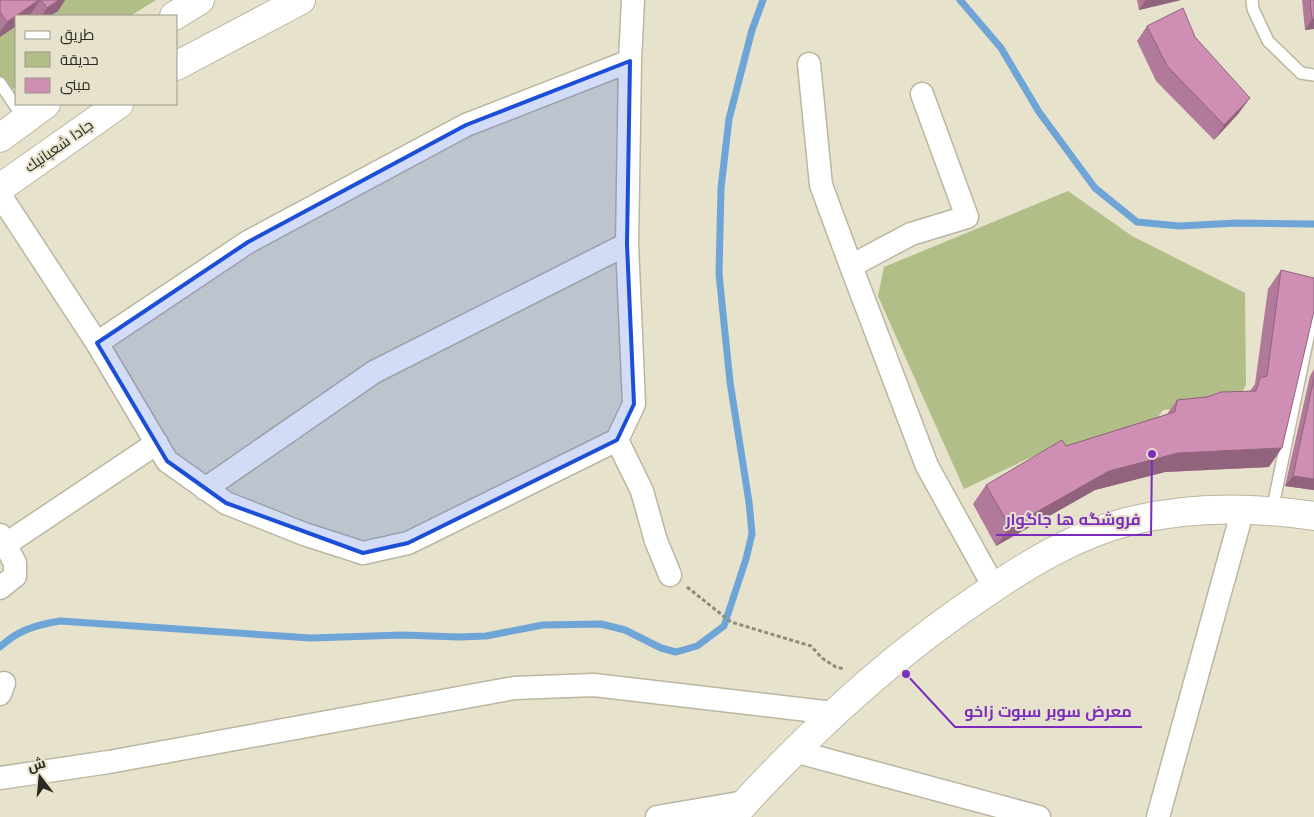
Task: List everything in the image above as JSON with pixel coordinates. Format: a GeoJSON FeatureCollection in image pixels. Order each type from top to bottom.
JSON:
{"type":"FeatureCollection","features":[{"type":"Feature","properties":{"kind":"main road"},"geometry":{"type":"LineString","coordinates":[[178,65],[300,0]]}},
{"type":"Feature","properties":{"kind":"main road"},"geometry":{"type":"LineString","coordinates":[[0,138],[45,105]]}},
{"type":"Feature","properties":{"kind":"main road","name":"جادا شعبانيك"},"geometry":{"type":"LineString","coordinates":[[0,188],[118,105]]}},
{"type":"Feature","properties":{"kind":"main road"},"geometry":{"type":"LineString","coordinates":[[739,810],[832,713],[872,677],[931,631],[994,587],[1025,566],[1059,548],[1130,521],[1167,513],[1243,509],[1272,510],[1314,516]]}},
{"type":"Feature","properties":{"kind":"street"},"geometry":{"type":"LineString","coordinates":[[0,195],[97,343],[167,461],[226,503],[304,534],[363,553],[408,543],[617,440],[634,404],[627,244],[633,0]]}},
{"type":"Feature","properties":{"kind":"street"},"geometry":{"type":"LineString","coordinates":[[97,343],[248,242],[466,125],[630,61]]}},
{"type":"Feature","properties":{"kind":"street"},"geometry":{"type":"LineString","coordinates":[[809,64],[821,185],[927,466],[994,587]]}},
{"type":"Feature","properties":{"kind":"street"},"geometry":{"type":"LineString","coordinates":[[851,266],[911,234],[967,217],[922,94]]}},
{"type":"Feature","properties":{"kind":"street"},"geometry":{"type":"LineString","coordinates":[[205,489],[374,372],[627,244]]}},
{"type":"Feature","properties":{"kind":"street"},"geometry":{"type":"LineString","coordinates":[[617,440],[642,491],[656,540],[670,575]]}},
{"type":"Feature","properties":{"kind":"street"},"geometry":{"type":"LineString","coordinates":[[0,588],[15,576],[7,547],[157,443]]}},
{"type":"Feature","properties":{"kind":"street"},"geometry":{"type":"LineString","coordinates":[[1158,817],[1243,509]]}},
{"type":"Feature","properties":{"kind":"street"},"geometry":{"type":"LineString","coordinates":[[0,778],[109,762],[514,688],[594,685],[832,713]]}},
{"type":"Feature","properties":{"kind":"street"},"geometry":{"type":"LineString","coordinates":[[794,751],[1039,817]]}},
{"type":"Feature","properties":{"kind":"street"},"geometry":{"type":"LineString","coordinates":[[657,817],[739,810]]}},
{"type":"Feature","properties":{"kind":"lane"},"geometry":{"type":"LineString","coordinates":[[1252,0],[1253,9],[1268,41],[1301,73],[1314,75]]}},
{"type":"Feature","properties":{"kind":"lane"},"geometry":{"type":"LineString","coordinates":[[0,82],[24,119]]}},
{"type":"Feature","properties":{"kind":"lane"},"geometry":{"type":"LineString","coordinates":[[1272,510],[1312,318]]}},
{"type":"Feature","properties":{"kind":"path"},"geometry":{"type":"LineString","coordinates":[[670,575],[730,622],[811,646],[836,667],[872,677]]}},
{"type":"Feature","properties":{"kind":"highlighted area"},"geometry":{"type":"Polygon","coordinates":[[[630,61],[627,244],[634,404],[617,440],[408,543],[363,553],[226,503],[167,461],[97,343],[248,242],[466,125],[630,61]]]}},
{"type":"Feature","properties":{"kind":"green space"},"geometry":{"type":"Polygon","coordinates":[[[0,0],[156,0],[132,15],[15,15],[15,88],[7,93],[0,79],[0,0]]]}},
{"type":"Feature","properties":{"kind":"green space"},"geometry":{"type":"Polygon","coordinates":[[[1068,191],[1132,236],[1245,293],[1246,385],[1235,404],[1163,410],[1153,424],[1058,453],[1040,453],[964,489],[878,296],[884,267],[1068,191]]]}},
{"type":"Feature","properties":{"kind":"building"},"geometry":{"type":"Polygon","coordinates":[[[0,0],[39,0],[7,22],[0,12],[0,0]]]}},
{"type":"Feature","properties":{"kind":"building"},"geometry":{"type":"Polygon","coordinates":[[[41,0],[59,0],[47,8],[41,0]]]}},
{"type":"Feature","properties":{"kind":"building"},"geometry":{"type":"Polygon","coordinates":[[[1310,0],[1314,0],[1314,19],[1312,19],[1310,0]]]}},
{"type":"Feature","properties":{"kind":"building"},"geometry":{"type":"Polygon","coordinates":[[[1183,8],[1195,37],[1250,98],[1224,125],[1167,66],[1147,26],[1183,8]]]}},
{"type":"Feature","properties":{"kind":"building"},"geometry":{"type":"Polygon","coordinates":[[[1281,270],[1314,278],[1314,311],[1282,448],[1178,453],[1109,471],[1010,527],[986,485],[1062,440],[1066,446],[1175,412],[1177,400],[1207,397],[1221,392],[1256,391],[1260,378],[1267,376],[1281,270]]]}},
{"type":"Feature","properties":{"kind":"building"},"geometry":{"type":"Polygon","coordinates":[[[1314,378],[1314,479],[1293,476],[1314,378]]]}},
{"type":"Feature","properties":{"kind":"waterway"},"geometry":{"type":"LineString","coordinates":[[0,647],[21,632],[43,624],[60,621],[311,638],[402,635],[486,636],[543,625],[601,624],[625,630],[661,648],[676,652],[697,646],[724,626],[746,559],[752,534],[749,502],[730,382],[719,274],[721,188],[729,119],[752,30],[763,0]]}},
{"type":"Feature","properties":{"kind":"waterway"},"geometry":{"type":"LineString","coordinates":[[960,0],[1001,48],[1039,112],[1095,188],[1137,222],[1179,226],[1237,223],[1314,224]]}},
{"type":"Feature","properties":{"kind":"place","name":"فروشگه ها جاگوار"},"geometry":{"type":"Point","coordinates":[1152,454]}},
{"type":"Feature","properties":{"kind":"place","name":"معرض سوبر سبوت زاخو"},"geometry":{"type":"Point","coordinates":[906,674]}}]}
